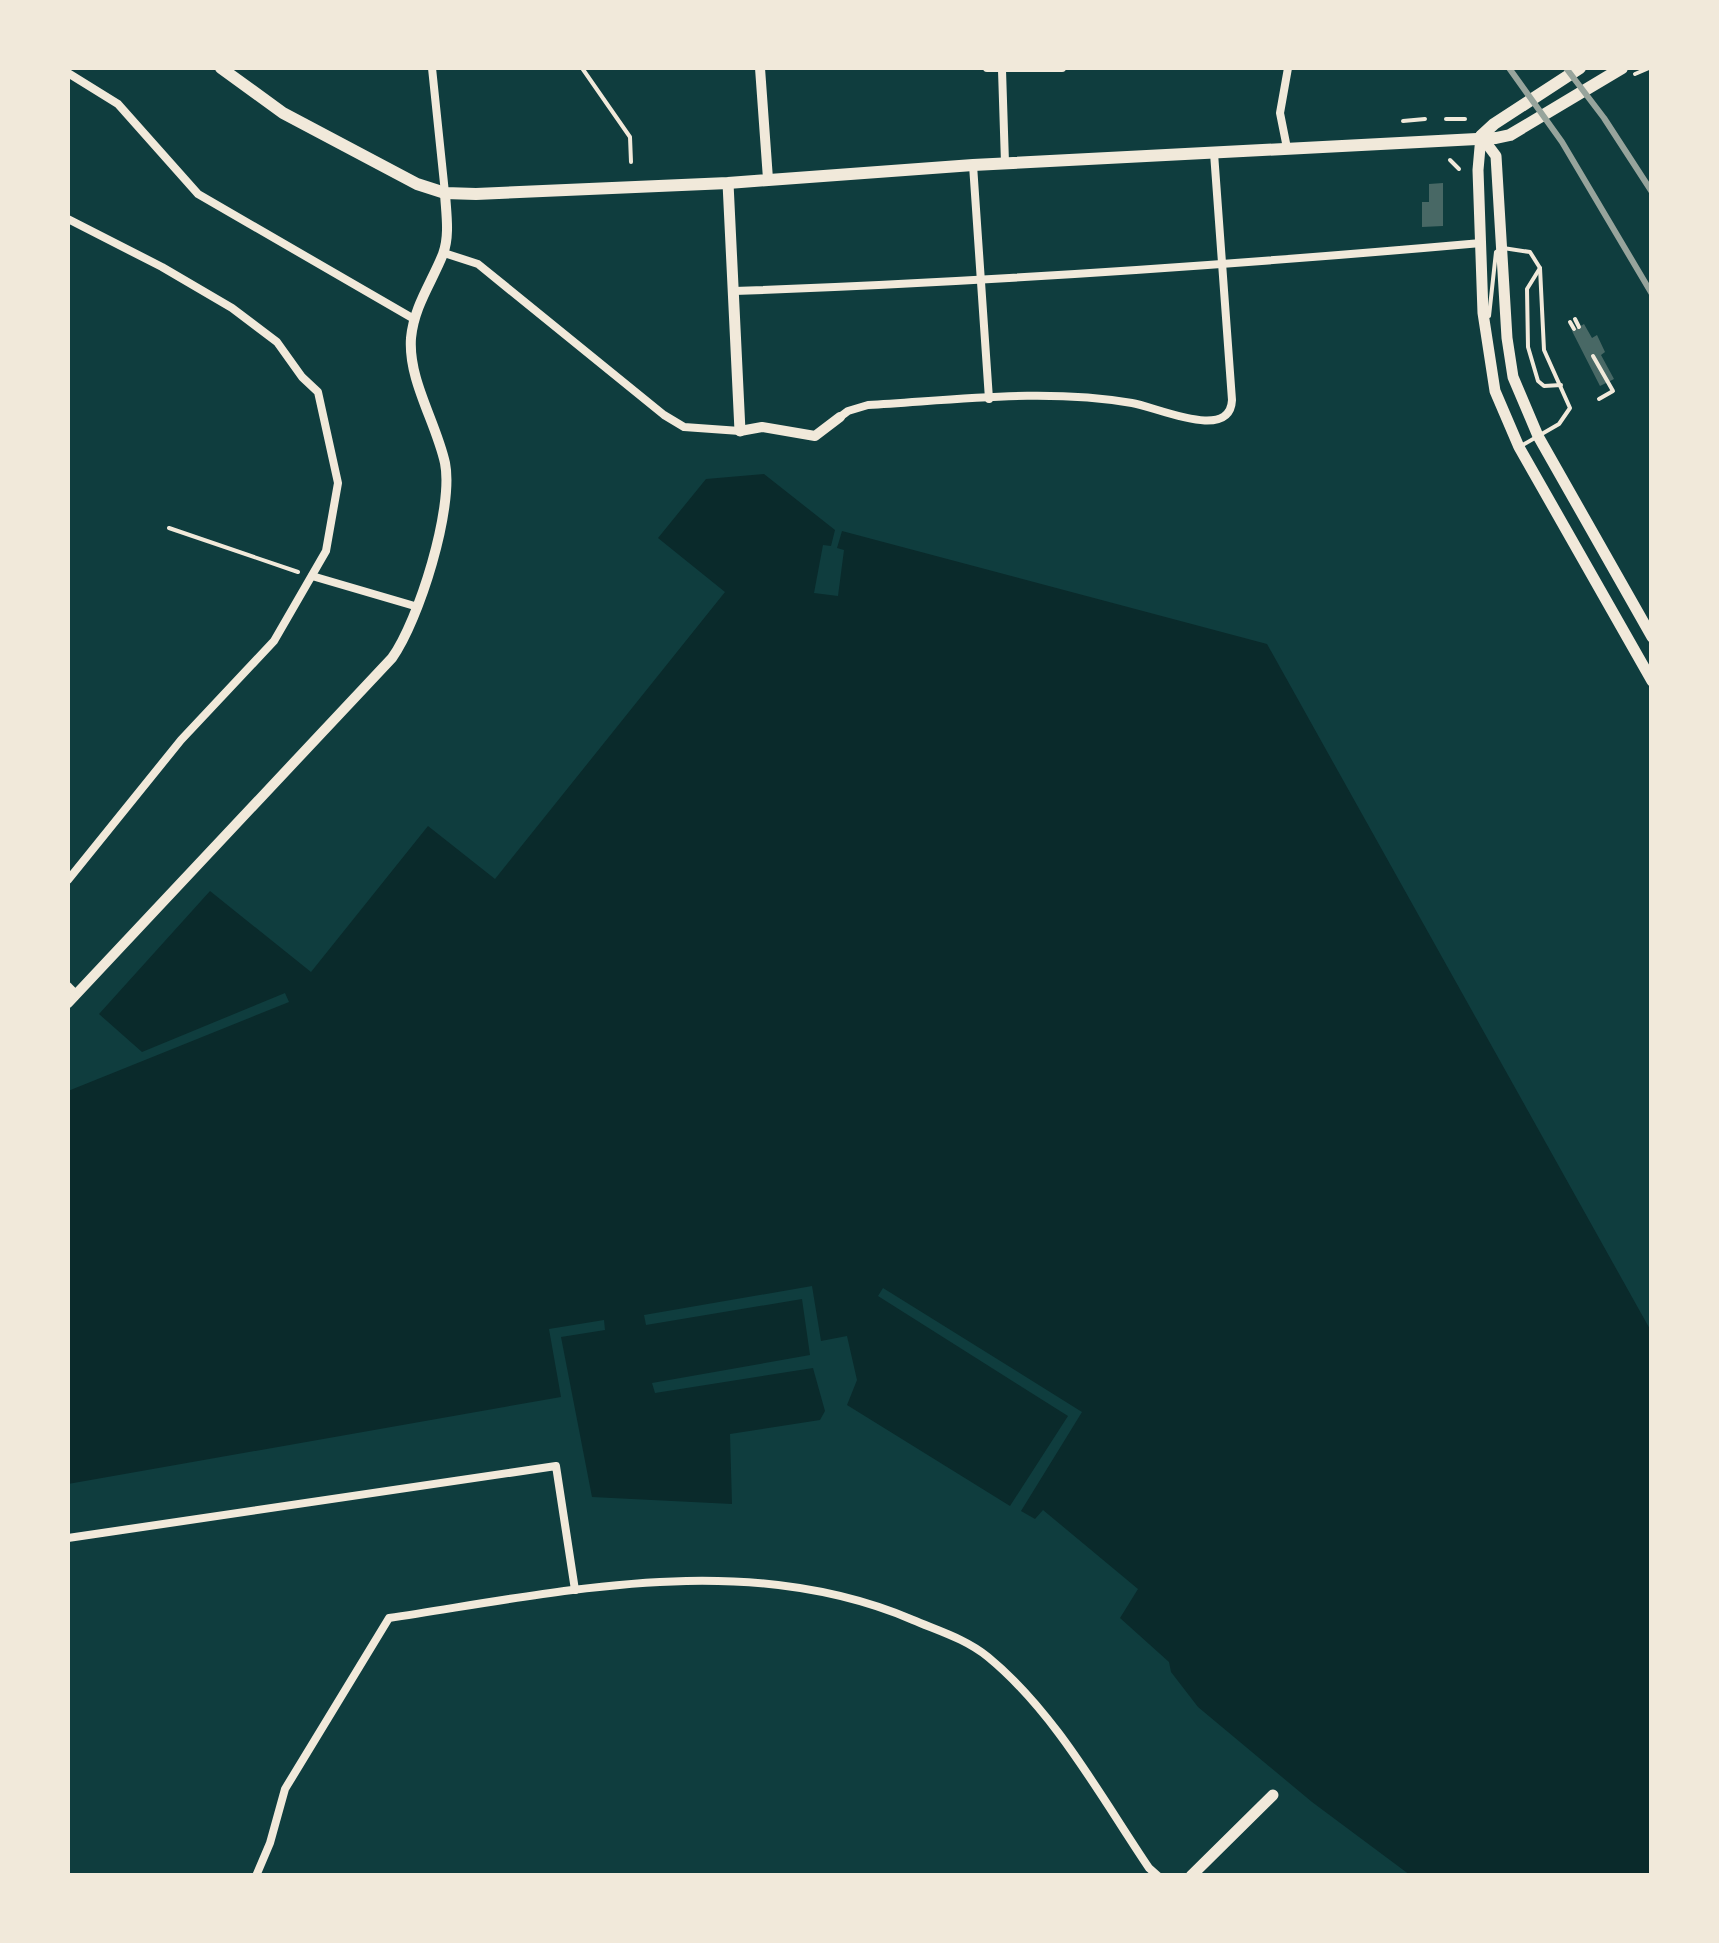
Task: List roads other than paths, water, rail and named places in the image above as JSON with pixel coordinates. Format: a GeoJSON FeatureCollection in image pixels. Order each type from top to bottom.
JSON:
{"type":"FeatureCollection","features":[{"type":"Feature","properties":{"kind":"highway"},"geometry":{"type":"LineString","coordinates":[[220,68],[283,113],[417,184],[445,193],[728,183],[1004,163],[1510,135],[1628,72]]}},
{"type":"Feature","properties":{"kind":"highway"},"geometry":{"type":"LineString","coordinates":[[1481,136],[1580,68]]}},
{"type":"Feature","properties":{"kind":"main road"},"geometry":{"type":"LineString","coordinates":[[1481,136],[1478,170],[1485,336],[1494,391],[1520,447],[1652,681]]}},
{"type":"Feature","properties":{"kind":"main road"},"geometry":{"type":"LineString","coordinates":[[1481,136],[1496,156],[1510,358],[1520,396],[1538,436],[1652,637]]}},
{"type":"Feature","properties":{"kind":"main road"},"geometry":{"type":"LineString","coordinates":[[728,183],[740,432]]}},
{"type":"Feature","properties":{"kind":"main road"},"geometry":{"type":"LineString","coordinates":[[1192,1876],[1273,1795]]}},
{"type":"Feature","properties":{"kind":"street"},"geometry":{"type":"LineString","coordinates":[[70,994],[392,658],[404,642],[418,607],[444,502],[446,465],[412,356],[414,319],[444,253],[447,236],[432,68]]}},
{"type":"Feature","properties":{"kind":"street"},"geometry":{"type":"LineString","coordinates":[[760,68],[768,179]]}},
{"type":"Feature","properties":{"kind":"street"},"geometry":{"type":"LineString","coordinates":[[988,68],[1062,68]]}},
{"type":"Feature","properties":{"kind":"street"},"geometry":{"type":"LineString","coordinates":[[1277,68],[1288,69],[1280,113],[1287,148]]}},
{"type":"Feature","properties":{"kind":"street"},"geometry":{"type":"LineString","coordinates":[[1002,70],[1004,163]]}},
{"type":"Feature","properties":{"kind":"street"},"geometry":{"type":"LineString","coordinates":[[68,73],[118,104],[198,194],[414,319]]}},
{"type":"Feature","properties":{"kind":"street"},"geometry":{"type":"LineString","coordinates":[[444,253],[478,264],[664,415],[684,426],[740,432],[762,427],[815,436],[848,411],[868,405],[1102,398],[1211,423],[1232,410],[1214,153]]}},
{"type":"Feature","properties":{"kind":"street"},"geometry":{"type":"LineString","coordinates":[[973,165],[989,399]]}},
{"type":"Feature","properties":{"kind":"street"},"geometry":{"type":"LineString","coordinates":[[68,219],[232,308],[276,342],[318,392],[336,466],[338,496],[326,551],[274,642],[180,740],[68,880]]}},
{"type":"Feature","properties":{"kind":"street"},"geometry":{"type":"LineString","coordinates":[[734,292],[1220,266],[1481,243]]}},
{"type":"Feature","properties":{"kind":"street"},"geometry":{"type":"LineString","coordinates":[[312,576],[418,607]]}},
{"type":"Feature","properties":{"kind":"street"},"geometry":{"type":"LineString","coordinates":[[68,1538],[556,1466],[575,1590]]}},
{"type":"Feature","properties":{"kind":"street"},"geometry":{"type":"LineString","coordinates":[[256,1876],[285,1789],[389,1618],[666,1580],[737,1581],[821,1591],[877,1604],[972,1645],[1029,1699],[1158,1876]]}},
{"type":"Feature","properties":{"kind":"lane"},"geometry":{"type":"LineString","coordinates":[[582,68],[630,137],[631,162]]}},
{"type":"Feature","properties":{"kind":"lane"},"geometry":{"type":"LineString","coordinates":[[1485,336],[1493,295],[1493,257],[1503,248],[1530,252],[1540,268],[1544,350],[1569,400],[1568,414],[1559,424],[1520,447]]}},
{"type":"Feature","properties":{"kind":"lane"},"geometry":{"type":"LineString","coordinates":[[1540,268],[1527,289],[1528,347],[1538,381],[1544,386],[1562,385]]}},
{"type":"Feature","properties":{"kind":"water"},"geometry":{"type":"Polygon","coordinates":[[[764,474],[835,530],[831,546],[823,545],[814,593],[838,596],[844,550],[837,548],[842,531],[1267,644],[1651,1331],[1651,1875],[1410,1875],[1312,1802],[1198,1707],[1171,1672],[1169,1662],[1120,1618],[1138,1589],[1043,1510],[1035,1519],[1021,1511],[1082,1412],[883,1288],[878,1296],[1068,1416],[1010,1506],[847,1405],[857,1380],[847,1336],[821,1341],[812,1286],[644,1315],[646,1325],[802,1299],[810,1355],[652,1383],[655,1393],[813,1368],[825,1411],[820,1420],[730,1434],[732,1504],[592,1497],[561,1337],[605,1330],[604,1320],[549,1329],[561,1397],[68,1484],[68,1091],[289,1002],[285,993],[142,1052],[99,1014],[210,891],[311,972],[428,826],[495,879],[725,592],[658,538],[706,479],[764,474]]]}},
{"type":"Feature","properties":{"kind":"railway"},"geometry":{"type":"LineString","coordinates":[[1509,68],[1562,142],[1652,294]]}},
{"type":"Feature","properties":{"kind":"railway"},"geometry":{"type":"LineString","coordinates":[[1566,68],[1652,192]]}}]}
